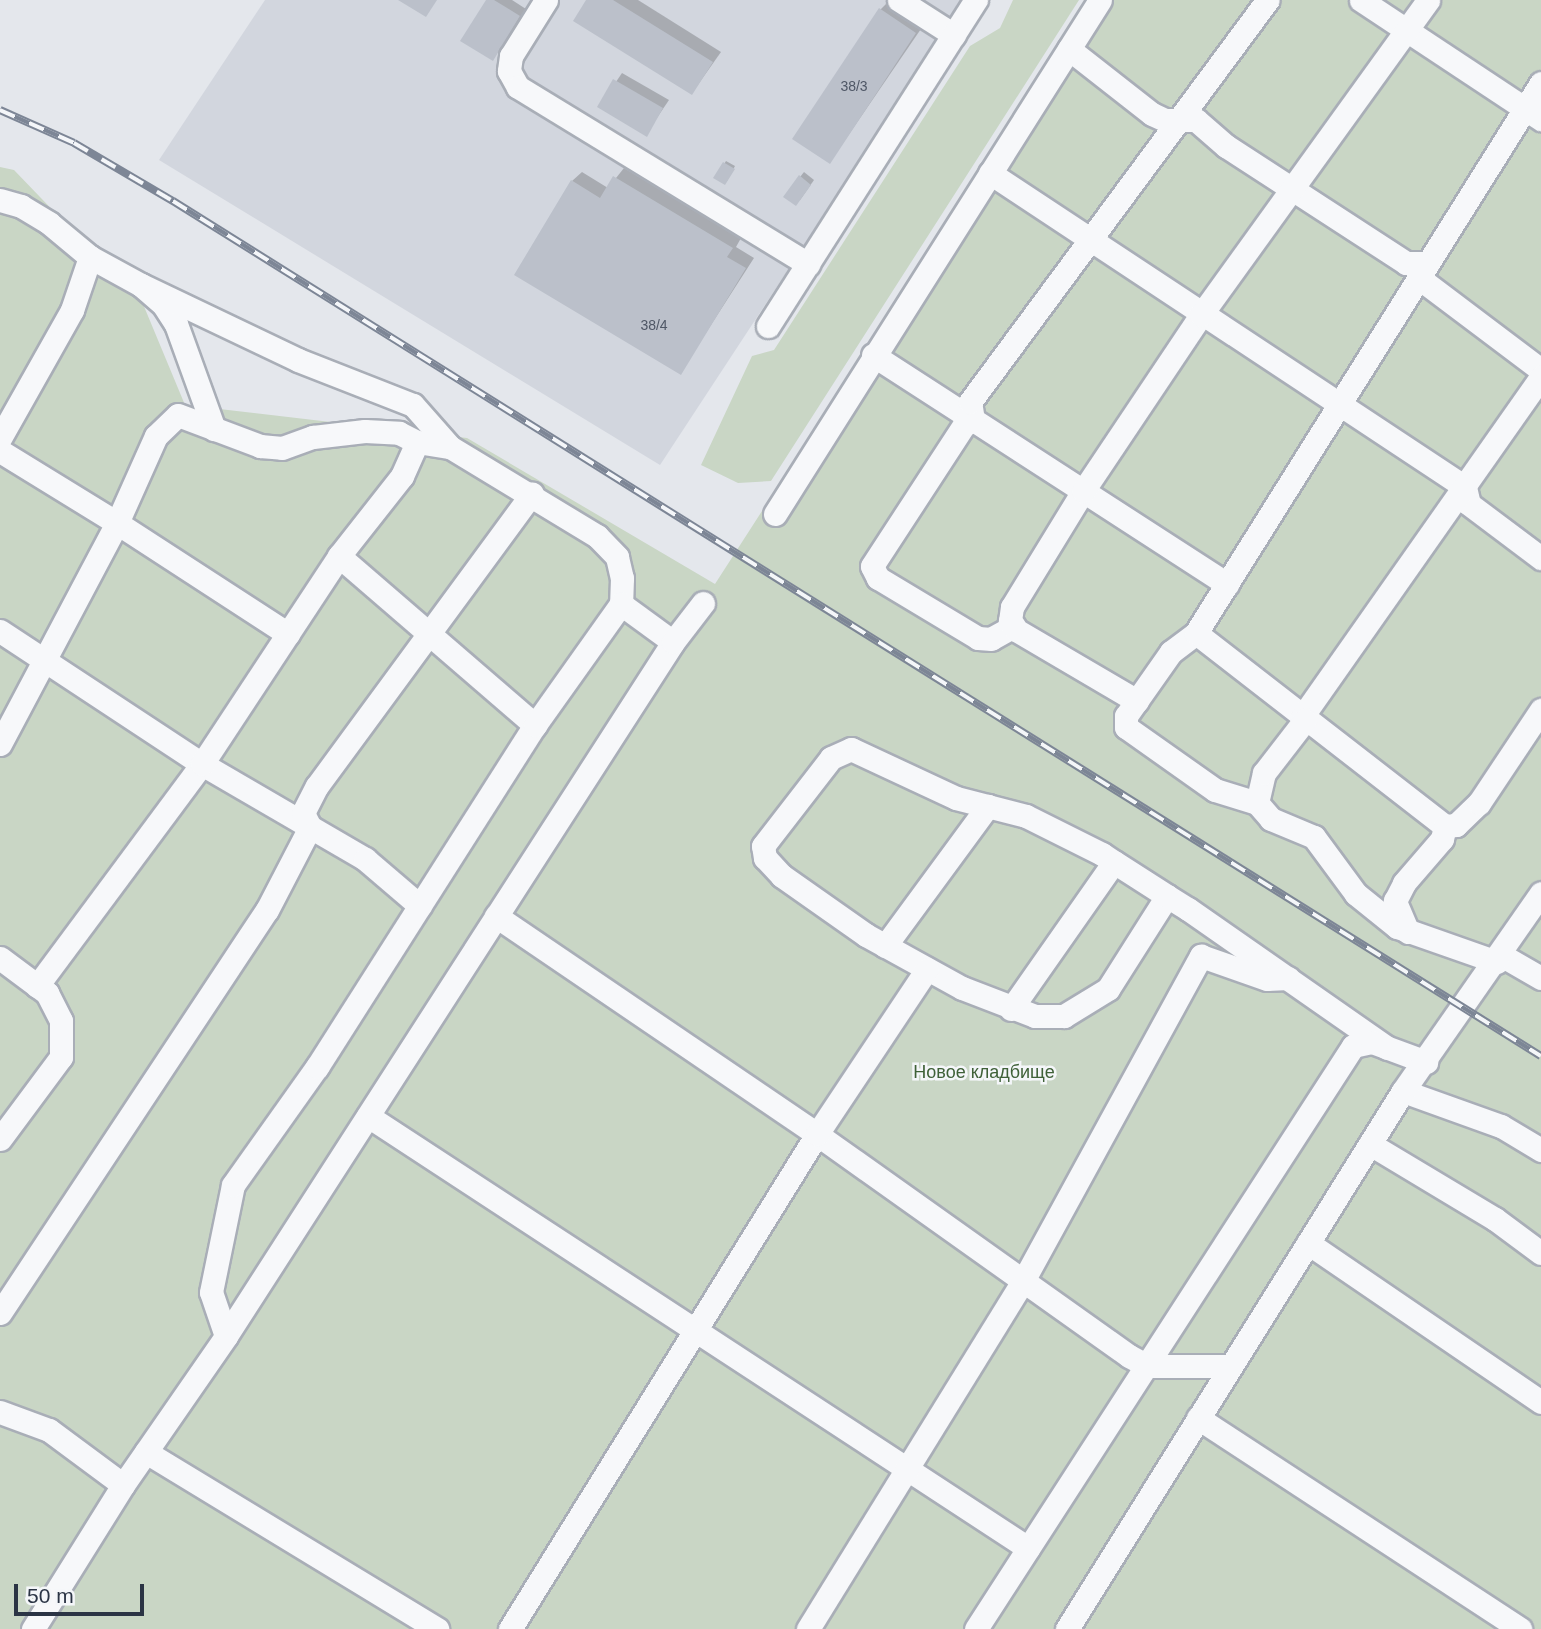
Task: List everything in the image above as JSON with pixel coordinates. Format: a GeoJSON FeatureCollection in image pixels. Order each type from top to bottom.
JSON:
{"type":"FeatureCollection","features":[{"type":"Feature","properties":{"kind":"lane"},"geometry":{"type":"LineString","coordinates":[[546,0],[511,56],[509,71],[518,87],[808,264]]}},
{"type":"Feature","properties":{"kind":"lane"},"geometry":{"type":"LineString","coordinates":[[899,0],[954,35]]}},
{"type":"Feature","properties":{"kind":"lane"},"geometry":{"type":"LineString","coordinates":[[768,326],[976,0]]}},
{"type":"Feature","properties":{"kind":"lane"},"geometry":{"type":"LineString","coordinates":[[775,514],[873,355],[1100,0]]}},
{"type":"Feature","properties":{"kind":"lane"},"geometry":{"type":"LineString","coordinates":[[974,420],[971,401],[1267,0]]}},
{"type":"Feature","properties":{"kind":"lane"},"geometry":{"type":"LineString","coordinates":[[1361,0],[1533,114]]}},
{"type":"Feature","properties":{"kind":"lane"},"geometry":{"type":"LineString","coordinates":[[1014,626],[1012,607],[1083,491],[1201,315],[1428,0]]}},
{"type":"Feature","properties":{"kind":"lane"},"geometry":{"type":"LineString","coordinates":[[1069,49],[1152,114],[1165,120],[1182,116],[1196,120],[1292,190],[1406,263],[1424,270],[1541,370]]}},
{"type":"Feature","properties":{"kind":"lane"},"geometry":{"type":"LineString","coordinates":[[1541,83],[1533,114],[1424,270],[1196,633],[1171,652],[1126,716],[1126,727],[1215,790],[1257,803],[1271,819],[1314,837],[1356,894],[1408,932],[1499,959],[1541,978]]}},
{"type":"Feature","properties":{"kind":"lane"},"geometry":{"type":"LineString","coordinates":[[990,173],[1201,315],[1465,487],[1469,504],[1541,558]]}},
{"type":"Feature","properties":{"kind":"lane"},"geometry":{"type":"LineString","coordinates":[[0,201],[21,206],[50,223],[90,257],[141,285],[298,360],[413,405],[450,447],[531,493],[597,536],[617,556],[622,578],[621,604],[536,725],[317,1067],[233,1185],[211,1292],[226,1336]]}},
{"type":"Feature","properties":{"kind":"lane"},"geometry":{"type":"LineString","coordinates":[[0,438],[72,310],[90,257]]}},
{"type":"Feature","properties":{"kind":"lane"},"geometry":{"type":"LineString","coordinates":[[141,285],[163,304],[176,324],[214,429]]}},
{"type":"Feature","properties":{"kind":"lane"},"geometry":{"type":"LineString","coordinates":[[873,355],[1227,584]]}},
{"type":"Feature","properties":{"kind":"lane"},"geometry":{"type":"LineString","coordinates":[[1257,803],[1264,773],[1541,377]]}},
{"type":"Feature","properties":{"kind":"lane"},"geometry":{"type":"LineString","coordinates":[[0,744],[117,523],[156,436],[178,415],[260,446],[282,448],[313,437],[365,431],[399,433],[417,442],[450,447]]}},
{"type":"Feature","properties":{"kind":"lane"},"geometry":{"type":"LineString","coordinates":[[974,420],[964,425],[872,566],[878,578],[978,638],[991,639],[1014,626]]}},
{"type":"Feature","properties":{"kind":"lane"},"geometry":{"type":"LineString","coordinates":[[37,986],[202,764],[339,556],[402,476],[417,442]]}},
{"type":"Feature","properties":{"kind":"lane"},"geometry":{"type":"LineString","coordinates":[[0,452],[117,523],[288,634]]}},
{"type":"Feature","properties":{"kind":"lane"},"geometry":{"type":"LineString","coordinates":[[310,827],[303,813],[317,786],[531,493]]}},
{"type":"Feature","properties":{"kind":"lane"},"geometry":{"type":"LineString","coordinates":[[339,556],[429,630],[536,725]]}},
{"type":"Feature","properties":{"kind":"lane"},"geometry":{"type":"LineString","coordinates":[[33,1629],[123,1485],[226,1336],[673,642],[703,603]]}},
{"type":"Feature","properties":{"kind":"lane"},"geometry":{"type":"LineString","coordinates":[[621,604],[673,642]]}},
{"type":"Feature","properties":{"kind":"lane"},"geometry":{"type":"LineString","coordinates":[[1014,626],[1137,701]]}},
{"type":"Feature","properties":{"kind":"lane"},"geometry":{"type":"LineString","coordinates":[[0,631],[202,764],[365,859],[420,906]]}},
{"type":"Feature","properties":{"kind":"lane"},"geometry":{"type":"LineString","coordinates":[[1196,633],[1445,826],[1456,825],[1479,803],[1541,710]]}},
{"type":"Feature","properties":{"kind":"lane"},"geometry":{"type":"LineString","coordinates":[[1167,896],[1108,989],[1087,1005],[1064,1017],[1035,1016],[1012,1009],[885,946],[782,876],[765,858],[763,846],[842,750],[869,755],[956,798],[1026,816],[1114,862],[1167,896],[1288,978],[1387,1048]]}},
{"type":"Feature","properties":{"kind":"lane"},"geometry":{"type":"LineString","coordinates":[[885,946],[988,806]]}},
{"type":"Feature","properties":{"kind":"lane"},"geometry":{"type":"LineString","coordinates":[[1408,932],[1395,901],[1418,864],[1442,839],[1445,826]]}},
{"type":"Feature","properties":{"kind":"lane"},"geometry":{"type":"LineString","coordinates":[[0,1313],[267,910],[310,827]]}},
{"type":"Feature","properties":{"kind":"lane"},"geometry":{"type":"LineString","coordinates":[[1012,1009],[1114,862]]}},
{"type":"Feature","properties":{"kind":"lane"},"geometry":{"type":"LineString","coordinates":[[1067,1629],[1403,1091],[1499,959],[1541,893]]}},
{"type":"Feature","properties":{"kind":"lane"},"geometry":{"type":"LineString","coordinates":[[496,916],[817,1134],[1023,1281],[1148,1366],[1231,1366]]}},
{"type":"Feature","properties":{"kind":"lane"},"geometry":{"type":"LineString","coordinates":[[808,1629],[1023,1281],[1202,956],[1267,979],[1288,978]]}},
{"type":"Feature","properties":{"kind":"lane"},"geometry":{"type":"LineString","coordinates":[[0,958],[47,993],[61,1021],[61,1057],[0,1139]]}},
{"type":"Feature","properties":{"kind":"lane"},"geometry":{"type":"LineString","coordinates":[[510,1629],[817,1134],[927,969]]}},
{"type":"Feature","properties":{"kind":"lane"},"geometry":{"type":"LineString","coordinates":[[976,1629],[1353,1046],[1372,1042],[1426,1062]]}},
{"type":"Feature","properties":{"kind":"lane"},"geometry":{"type":"LineString","coordinates":[[1403,1091],[1501,1126],[1541,1150]]}},
{"type":"Feature","properties":{"kind":"lane"},"geometry":{"type":"LineString","coordinates":[[368,1116],[1028,1548]]}},
{"type":"Feature","properties":{"kind":"lane"},"geometry":{"type":"LineString","coordinates":[[1370,1144],[1495,1219],[1541,1252]]}},
{"type":"Feature","properties":{"kind":"lane"},"geometry":{"type":"LineString","coordinates":[[1308,1243],[1541,1402]]}},
{"type":"Feature","properties":{"kind":"lane"},"geometry":{"type":"LineString","coordinates":[[0,1412],[49,1430],[123,1485]]}},
{"type":"Feature","properties":{"kind":"lane"},"geometry":{"type":"LineString","coordinates":[[1198,1418],[1520,1629]]}},
{"type":"Feature","properties":{"kind":"lane"},"geometry":{"type":"LineString","coordinates":[[146,1452],[437,1629]]}},
{"type":"Feature","properties":{"kind":"shaded area"},"geometry":{"type":"Polygon","coordinates":[[[265,0],[965,0],[660,465],[159,160],[265,0]]]}},
{"type":"Feature","properties":{"kind":"green space"},"geometry":{"type":"Polygon","coordinates":[[[1013,0],[1079,0],[771,481],[738,483],[701,465],[752,356],[774,350],[970,46],[1000,28],[1013,0]]]}},
{"type":"Feature","properties":{"kind":"green space","name":"Новое кладбище"},"geometry":{"type":"Polygon","coordinates":[[[1091,0],[1541,0],[1541,1629],[0,1629],[0,167],[14,170],[143,304],[185,405],[467,438],[715,584],[1091,0]]]}},
{"type":"Feature","properties":{"kind":"building"},"geometry":{"type":"Polygon","coordinates":[[[398,0],[437,0],[426,17],[398,0]]]}},
{"type":"Feature","properties":{"kind":"building"},"geometry":{"type":"Polygon","coordinates":[[[486,0],[494,0],[520,16],[493,61],[460,41],[486,0]]]}},
{"type":"Feature","properties":{"kind":"building"},"geometry":{"type":"Polygon","coordinates":[[[586,0],[613,0],[713,62],[692,95],[573,21],[586,0]]]}},
{"type":"Feature","properties":{"kind":"building"},"geometry":{"type":"Polygon","coordinates":[[[879,8],[916,33],[830,164],[792,139],[879,8]]]}},
{"type":"Feature","properties":{"kind":"building"},"geometry":{"type":"Polygon","coordinates":[[[613,79],[663,108],[647,137],[597,107],[613,79]]]}},
{"type":"Feature","properties":{"kind":"building"},"geometry":{"type":"Polygon","coordinates":[[[723,162],[735,169],[725,185],[713,178],[723,162]]]}},
{"type":"Feature","properties":{"kind":"building"},"geometry":{"type":"Polygon","coordinates":[[[799,175],[811,185],[796,206],[783,197],[799,175]]]}},
{"type":"Feature","properties":{"kind":"building"},"geometry":{"type":"Polygon","coordinates":[[[613,176],[733,248],[727,257],[746,268],[681,375],[514,275],[571,180],[600,198],[613,176]]]}},
{"type":"Feature","properties":{"kind":"railway"},"geometry":{"type":"LineString","coordinates":[[0,110],[74,143],[173,201],[1541,1056]]}}]}
